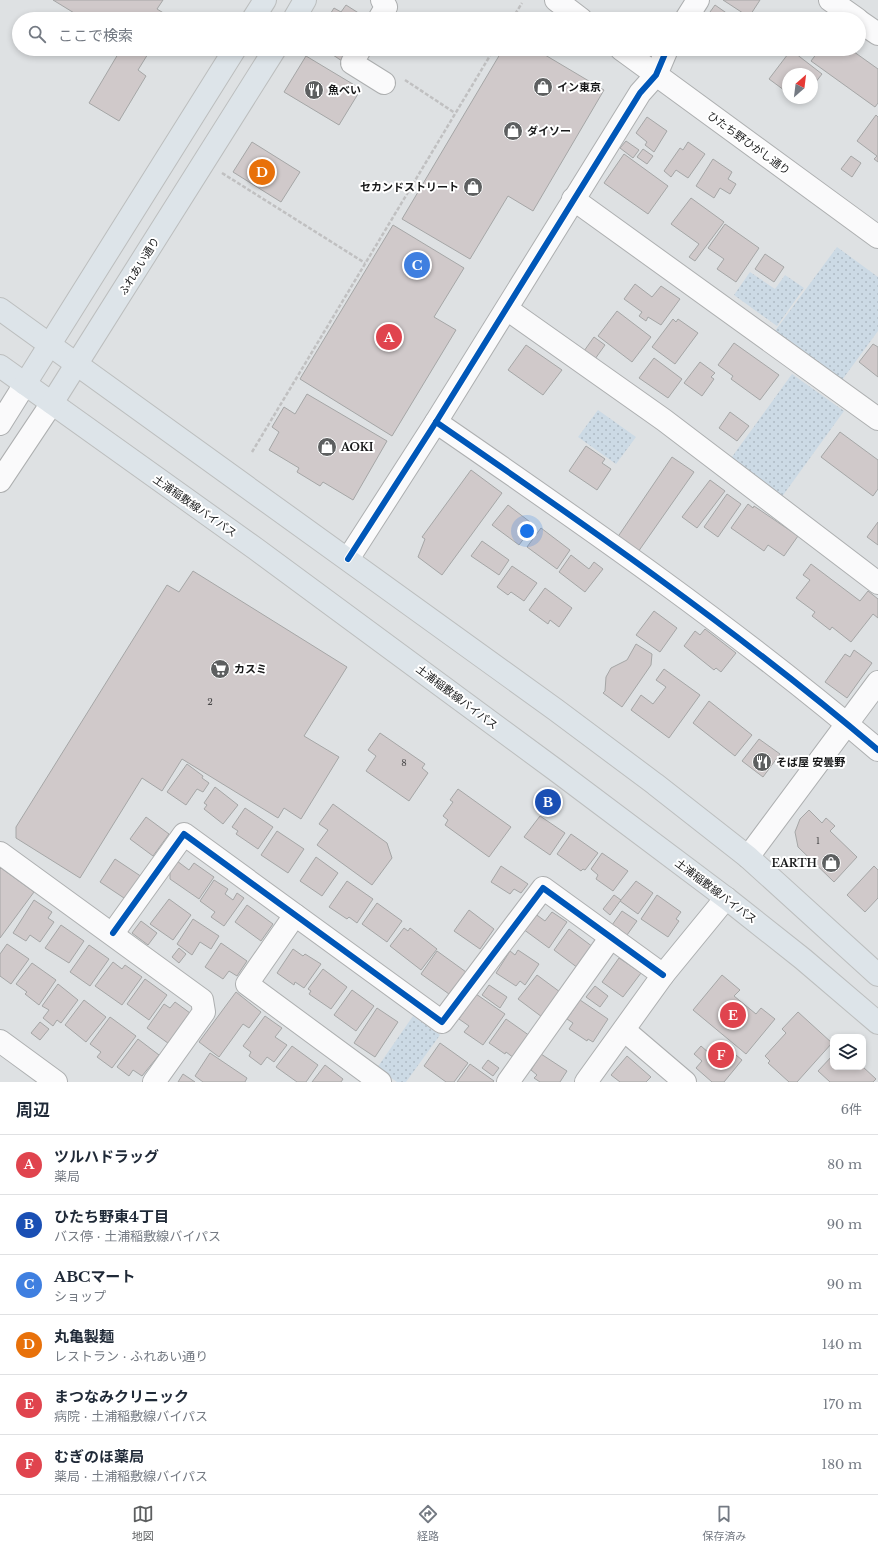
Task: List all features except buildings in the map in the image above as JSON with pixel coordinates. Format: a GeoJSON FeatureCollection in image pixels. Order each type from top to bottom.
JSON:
{"type":"FeatureCollection","features":[{"type":"Feature","properties":{"kind":"main road"},"geometry":{"type":"LineString","coordinates":[[258,12],[265,0]]}},
{"type":"Feature","properties":{"kind":"main road"},"geometry":{"type":"LineString","coordinates":[[298,12],[305,0]]}},
{"type":"Feature","properties":{"kind":"main road"},"geometry":{"type":"LineString","coordinates":[[25,384],[231,56]]}},
{"type":"Feature","properties":{"kind":"main road","name":"ふれあい通り"},"geometry":{"type":"LineString","coordinates":[[52,403],[271,56]]}},
{"type":"Feature","properties":{"kind":"main road"},"geometry":{"type":"LineString","coordinates":[[0,309],[556,710],[748,857],[878,975]]}},
{"type":"Feature","properties":{"kind":"main road","name":"土浦稲敷線バイパス"},"geometry":{"type":"LineString","coordinates":[[0,366],[263,553],[726,898],[803,959],[878,1023]]}},
{"type":"Feature","properties":{"kind":"street"},"geometry":{"type":"LineString","coordinates":[[382,0],[386,7],[383,12]]}},
{"type":"Feature","properties":{"kind":"street"},"geometry":{"type":"LineString","coordinates":[[556,0],[572,12]]}},
{"type":"Feature","properties":{"kind":"street"},"geometry":{"type":"LineString","coordinates":[[690,12],[698,0]]}},
{"type":"Feature","properties":{"kind":"street"},"geometry":{"type":"LineString","coordinates":[[830,0],[847,12]]}},
{"type":"Feature","properties":{"kind":"street"},"geometry":{"type":"LineString","coordinates":[[866,26],[878,34]]}},
{"type":"Feature","properties":{"kind":"street"},"geometry":{"type":"LineString","coordinates":[[356,56],[352,63],[394,81]]}},
{"type":"Feature","properties":{"kind":"street","name":"ひたち野ひがし通り"},"geometry":{"type":"LineString","coordinates":[[630,56],[878,237]]}},
{"type":"Feature","properties":{"kind":"street"},"geometry":{"type":"LineString","coordinates":[[348,559],[436,422],[640,93],[656,76],[664,56]]}},
{"type":"Feature","properties":{"kind":"street"},"geometry":{"type":"LineString","coordinates":[[573,200],[878,419]]}},
{"type":"Feature","properties":{"kind":"street"},"geometry":{"type":"LineString","coordinates":[[506,309],[664,420],[878,583]]}},
{"type":"Feature","properties":{"kind":"street"},"geometry":{"type":"LineString","coordinates":[[0,424],[25,384]]}},
{"type":"Feature","properties":{"kind":"street","name":"ふれあい通り"},"geometry":{"type":"LineString","coordinates":[[0,481],[52,403]]}},
{"type":"Feature","properties":{"kind":"street"},"geometry":{"type":"LineString","coordinates":[[436,422],[604,538],[728,630],[878,750]]}},
{"type":"Feature","properties":{"kind":"street"},"geometry":{"type":"LineString","coordinates":[[748,857],[878,682]]}},
{"type":"Feature","properties":{"kind":"street"},"geometry":{"type":"LineString","coordinates":[[113,934],[184,834],[442,1022],[543,888],[663,976]]}},
{"type":"Feature","properties":{"kind":"street"},"geometry":{"type":"LineString","coordinates":[[0,853],[202,1000],[204,1012],[154,1082]]}},
{"type":"Feature","properties":{"kind":"street"},"geometry":{"type":"LineString","coordinates":[[586,1082],[663,976],[726,898]]}},
{"type":"Feature","properties":{"kind":"street"},"geometry":{"type":"LineString","coordinates":[[295,915],[247,984],[380,1082]]}},
{"type":"Feature","properties":{"kind":"street"},"geometry":{"type":"LineString","coordinates":[[508,1082],[611,938]]}},
{"type":"Feature","properties":{"kind":"street"},"geometry":{"type":"LineString","coordinates":[[624,1030],[685,1082]]}},
{"type":"Feature","properties":{"kind":"street"},"geometry":{"type":"LineString","coordinates":[[0,1041],[56,1082]]}},
{"type":"Feature","properties":{"kind":"path"},"geometry":{"type":"LineString","coordinates":[[516,12],[522,3]]}},
{"type":"Feature","properties":{"kind":"path"},"geometry":{"type":"LineString","coordinates":[[252,452],[490,56]]}},
{"type":"Feature","properties":{"kind":"path"},"geometry":{"type":"LineString","coordinates":[[394,81],[455,113]]}},
{"type":"Feature","properties":{"kind":"path"},"geometry":{"type":"LineString","coordinates":[[222,173],[365,263]]}},
{"type":"Feature","properties":{"kind":"shaded area"},"geometry":{"type":"Polygon","coordinates":[[[837,247],[878,277],[878,331],[842,380],[775,331],[837,247]]]}},
{"type":"Feature","properties":{"kind":"shaded area"},"geometry":{"type":"Polygon","coordinates":[[[750,272],[775,289],[785,275],[804,288],[777,326],[734,295],[750,272]]]}},
{"type":"Feature","properties":{"kind":"shaded area"},"geometry":{"type":"Polygon","coordinates":[[[792,374],[844,411],[781,498],[729,461],[792,374]]]}},
{"type":"Feature","properties":{"kind":"shaded area"},"geometry":{"type":"Polygon","coordinates":[[[598,410],[636,437],[616,464],[578,437],[598,410]]]}},
{"type":"Feature","properties":{"kind":"shaded area"},"geometry":{"type":"Polygon","coordinates":[[[413,1016],[440,1035],[406,1082],[397,1082],[377,1068],[413,1016]]]}},
{"type":"Feature","properties":{"kind":"cycle path"},"geometry":{"type":"LineString","coordinates":[[348,559],[436,422],[640,93],[656,75],[664,56]]}},
{"type":"Feature","properties":{"kind":"cycle path"},"geometry":{"type":"LineString","coordinates":[[436,422],[661,580],[771,663],[878,750]]}},
{"type":"Feature","properties":{"kind":"cycle path"},"geometry":{"type":"LineString","coordinates":[[113,933],[184,834],[442,1022],[543,888],[663,975]]}},
{"type":"Feature","properties":{"kind":"place","name":"イン東京"},"geometry":{"type":"Point","coordinates":[543,87]}},
{"type":"Feature","properties":{"kind":"place","name":"魚べい"},"geometry":{"type":"Point","coordinates":[314,90]}},
{"type":"Feature","properties":{"kind":"place","name":"ダイソー"},"geometry":{"type":"Point","coordinates":[513,131]}},
{"type":"Feature","properties":{"kind":"place","name":"丸亀製麺"},"geometry":{"type":"Point","coordinates":[262,172]}},
{"type":"Feature","properties":{"kind":"place","name":"セカンドストリート"},"geometry":{"type":"Point","coordinates":[473,187]}},
{"type":"Feature","properties":{"kind":"place","name":"ABCマート"},"geometry":{"type":"Point","coordinates":[417,265]}},
{"type":"Feature","properties":{"kind":"place","name":"ツルハドラッグ"},"geometry":{"type":"Point","coordinates":[389,337]}},
{"type":"Feature","properties":{"kind":"place","name":"AOKI"},"geometry":{"type":"Point","coordinates":[327,447]}},
{"type":"Feature","properties":{"kind":"place","name":"カスミ"},"geometry":{"type":"Point","coordinates":[220,669]}},
{"type":"Feature","properties":{"kind":"place","name":"そば屋 安曇野"},"geometry":{"type":"Point","coordinates":[762,762]}},
{"type":"Feature","properties":{"kind":"place","name":"ひたち野東4丁目"},"geometry":{"type":"Point","coordinates":[548,802]}},
{"type":"Feature","properties":{"kind":"place","name":"EARTH"},"geometry":{"type":"Point","coordinates":[831,863]}},
{"type":"Feature","properties":{"kind":"place","name":"まつなみクリニック"},"geometry":{"type":"Point","coordinates":[733,1015]}},
{"type":"Feature","properties":{"kind":"place","name":"むぎのほ薬局"},"geometry":{"type":"Point","coordinates":[721,1055]}}]}
